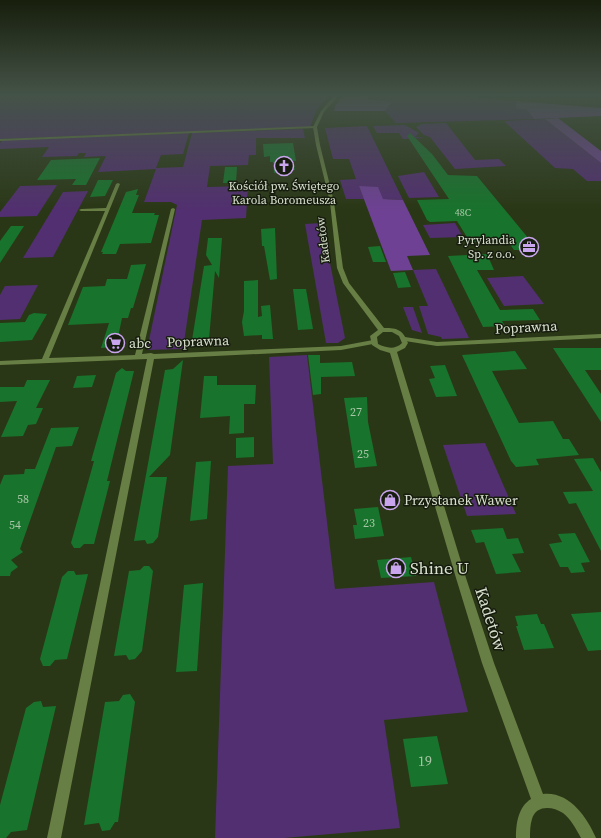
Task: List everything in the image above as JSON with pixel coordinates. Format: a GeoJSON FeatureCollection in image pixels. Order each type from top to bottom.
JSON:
{"type":"FeatureCollection","features":[{"type":"Feature","properties":{"kind":"street"},"geometry":{"type":"LineString","coordinates":[[0,140],[168,133]]}},
{"type":"Feature","properties":{"kind":"street","name":"Kadetów"},"geometry":{"type":"LineString","coordinates":[[317,133],[318,145],[332,202],[337,250],[342,277],[382,330]]}},
{"type":"Feature","properties":{"kind":"street"},"geometry":{"type":"LineString","coordinates":[[45,360],[118,184]]}},
{"type":"Feature","properties":{"kind":"street"},"geometry":{"type":"LineString","coordinates":[[81,210],[107,209]]}},
{"type":"Feature","properties":{"kind":"street"},"geometry":{"type":"LineString","coordinates":[[138,356],[173,209]]}},
{"type":"Feature","properties":{"kind":"street"},"geometry":{"type":"LineString","coordinates":[[382,330],[393,330],[402,335],[405,339],[403,346],[393,350],[379,348],[373,342],[373,336],[382,330]]}},
{"type":"Feature","properties":{"kind":"street","name":"Poprawna"},"geometry":{"type":"LineString","coordinates":[[405,339],[437,344],[601,336]]}},
{"type":"Feature","properties":{"kind":"street","name":"Poprawna"},"geometry":{"type":"LineString","coordinates":[[0,363],[151,355],[341,348],[373,342]]}},
{"type":"Feature","properties":{"kind":"street","name":"Kadetów"},"geometry":{"type":"LineString","coordinates":[[393,350],[488,663],[540,802]]}},
{"type":"Feature","properties":{"kind":"street"},"geometry":{"type":"LineString","coordinates":[[54,838],[151,355]]}},
{"type":"Feature","properties":{"kind":"street"},"geometry":{"type":"LineString","coordinates":[[523,838],[524,819],[528,811],[540,802],[558,803],[567,809],[576,817],[589,838]]}},
{"type":"Feature","properties":{"kind":"shaded area"},"geometry":{"type":"Polygon","coordinates":[[[0,133],[152,133],[0,139],[0,133]]]}},
{"type":"Feature","properties":{"kind":"shaded area"},"geometry":{"type":"Polygon","coordinates":[[[189,133],[183,154],[161,155],[156,168],[183,167],[192,133],[304,133],[305,138],[256,138],[256,155],[249,155],[248,165],[210,166],[207,187],[248,186],[246,218],[202,220],[183,349],[147,350],[177,205],[171,202],[144,202],[156,169],[98,172],[106,156],[84,157],[86,153],[79,153],[77,156],[42,157],[49,147],[0,149],[0,143],[2,140],[189,133]]]}},
{"type":"Feature","properties":{"kind":"shaded area"},"geometry":{"type":"Polygon","coordinates":[[[326,133],[370,133],[403,200],[383,199],[359,186],[364,199],[346,199],[340,180],[356,179],[349,159],[333,159],[326,133]]]}},
{"type":"Feature","properties":{"kind":"shaded area"},"geometry":{"type":"Polygon","coordinates":[[[399,133],[419,133],[415,137],[426,138],[403,139],[399,133]]]}},
{"type":"Feature","properties":{"kind":"shaded area"},"geometry":{"type":"Polygon","coordinates":[[[422,133],[454,133],[475,160],[499,159],[506,166],[455,169],[430,137],[422,133]]]}},
{"type":"Feature","properties":{"kind":"shaded area"},"geometry":{"type":"Polygon","coordinates":[[[517,133],[563,133],[601,163],[601,181],[587,181],[573,169],[555,168],[517,133]]]}},
{"type":"Feature","properties":{"kind":"shaded area"},"geometry":{"type":"Polygon","coordinates":[[[563,133],[578,133],[601,151],[601,163],[563,133]]]}},
{"type":"Feature","properties":{"kind":"shaded area"},"geometry":{"type":"Polygon","coordinates":[[[424,172],[439,197],[409,198],[398,176],[424,172]]]}},
{"type":"Feature","properties":{"kind":"shaded area"},"geometry":{"type":"Polygon","coordinates":[[[57,185],[37,216],[0,217],[0,212],[20,186],[57,185]]]}},
{"type":"Feature","properties":{"kind":"shaded area"},"geometry":{"type":"Polygon","coordinates":[[[359,186],[378,187],[383,199],[403,200],[430,255],[407,256],[413,270],[391,271],[359,186]]]}},
{"type":"Feature","properties":{"kind":"shaded area"},"geometry":{"type":"Polygon","coordinates":[[[88,191],[53,257],[23,258],[63,192],[88,191]]]}},
{"type":"Feature","properties":{"kind":"shaded area"},"geometry":{"type":"Polygon","coordinates":[[[322,223],[345,338],[338,343],[326,343],[305,224],[322,223]]]}},
{"type":"Feature","properties":{"kind":"shaded area"},"geometry":{"type":"Polygon","coordinates":[[[455,223],[463,237],[430,238],[423,225],[455,223]]]}},
{"type":"Feature","properties":{"kind":"shaded area"},"geometry":{"type":"Polygon","coordinates":[[[436,269],[469,338],[442,339],[441,337],[428,334],[419,306],[428,306],[413,270],[436,269]]]}},
{"type":"Feature","properties":{"kind":"shaded area"},"geometry":{"type":"Polygon","coordinates":[[[523,276],[544,304],[504,306],[487,278],[523,276]]]}},
{"type":"Feature","properties":{"kind":"shaded area"},"geometry":{"type":"Polygon","coordinates":[[[38,285],[20,319],[0,320],[0,295],[5,286],[38,285]]]}},
{"type":"Feature","properties":{"kind":"shaded area"},"geometry":{"type":"Polygon","coordinates":[[[403,307],[413,307],[422,333],[412,330],[403,307]]]}},
{"type":"Feature","properties":{"kind":"shaded area"},"geometry":{"type":"Polygon","coordinates":[[[307,355],[335,589],[434,582],[468,712],[384,720],[400,828],[284,838],[215,838],[228,466],[273,464],[269,357],[307,355]]]}},
{"type":"Feature","properties":{"kind":"shaded area"},"geometry":{"type":"Polygon","coordinates":[[[485,443],[516,514],[467,516],[443,445],[485,443]]]}},
{"type":"Feature","properties":{"kind":"building"},"geometry":{"type":"Polygon","coordinates":[[[410,133],[432,154],[448,175],[477,176],[538,250],[514,250],[507,240],[470,242],[457,221],[430,222],[427,220],[417,200],[449,199],[407,136],[410,133]]]}},
{"type":"Feature","properties":{"kind":"building"},"geometry":{"type":"Polygon","coordinates":[[[293,143],[296,161],[293,161],[295,170],[290,170],[290,172],[274,173],[273,162],[270,162],[270,156],[264,157],[263,144],[293,143]]]}},
{"type":"Feature","properties":{"kind":"building"},"geometry":{"type":"Polygon","coordinates":[[[100,158],[86,185],[72,185],[76,179],[37,180],[51,160],[100,158]]]}},
{"type":"Feature","properties":{"kind":"building"},"geometry":{"type":"Polygon","coordinates":[[[225,167],[237,167],[236,183],[223,183],[225,167]]]}},
{"type":"Feature","properties":{"kind":"building"},"geometry":{"type":"Polygon","coordinates":[[[98,180],[113,180],[105,196],[90,197],[98,180]]]}},
{"type":"Feature","properties":{"kind":"building"},"geometry":{"type":"Polygon","coordinates":[[[138,189],[136,195],[139,195],[132,213],[155,213],[154,215],[159,215],[151,243],[120,244],[116,254],[102,254],[103,252],[101,252],[126,192],[138,189]]]}},
{"type":"Feature","properties":{"kind":"building"},"geometry":{"type":"Polygon","coordinates":[[[11,226],[24,226],[0,263],[0,241],[11,226]]]}},
{"type":"Feature","properties":{"kind":"building"},"geometry":{"type":"Polygon","coordinates":[[[275,228],[277,279],[270,280],[264,246],[262,246],[261,229],[275,228]]]}},
{"type":"Feature","properties":{"kind":"building"},"geometry":{"type":"Polygon","coordinates":[[[208,238],[222,238],[219,278],[215,271],[209,339],[192,340],[204,266],[212,265],[206,255],[208,238]]]}},
{"type":"Feature","properties":{"kind":"building"},"geometry":{"type":"Polygon","coordinates":[[[380,246],[386,262],[373,262],[368,247],[380,246]]]}},
{"type":"Feature","properties":{"kind":"building"},"geometry":{"type":"Polygon","coordinates":[[[487,254],[494,270],[477,270],[500,310],[533,309],[540,320],[502,321],[505,326],[483,327],[448,256],[487,254]]]}},
{"type":"Feature","properties":{"kind":"building"},"geometry":{"type":"Polygon","coordinates":[[[146,264],[133,308],[131,308],[128,318],[122,318],[116,347],[101,348],[109,323],[68,325],[83,287],[105,286],[107,279],[127,279],[131,265],[146,264]]]}},
{"type":"Feature","properties":{"kind":"building"},"geometry":{"type":"Polygon","coordinates":[[[405,272],[411,287],[398,288],[393,273],[405,272]]]}},
{"type":"Feature","properties":{"kind":"building"},"geometry":{"type":"Polygon","coordinates":[[[258,280],[258,317],[262,316],[261,306],[270,305],[273,339],[262,339],[262,335],[244,336],[242,322],[244,311],[244,281],[258,280]]]}},
{"type":"Feature","properties":{"kind":"building"},"geometry":{"type":"Polygon","coordinates":[[[293,289],[306,289],[313,329],[298,330],[293,289]]]}},
{"type":"Feature","properties":{"kind":"building"},"geometry":{"type":"Polygon","coordinates":[[[34,313],[47,314],[32,340],[0,342],[0,323],[25,322],[29,315],[34,313]]]}},
{"type":"Feature","properties":{"kind":"building"},"geometry":{"type":"Polygon","coordinates":[[[553,348],[601,348],[601,370],[585,370],[601,394],[601,422],[553,348]]]}},
{"type":"Feature","properties":{"kind":"building"},"geometry":{"type":"Polygon","coordinates":[[[515,351],[527,369],[492,371],[519,423],[553,421],[563,439],[569,439],[579,455],[536,459],[539,465],[516,467],[511,461],[462,355],[515,351]]]}},
{"type":"Feature","properties":{"kind":"building"},"geometry":{"type":"Polygon","coordinates":[[[308,355],[320,355],[320,363],[352,362],[355,376],[321,377],[321,394],[313,395],[308,355]]]}},
{"type":"Feature","properties":{"kind":"building"},"geometry":{"type":"Polygon","coordinates":[[[183,360],[170,455],[149,477],[167,477],[158,537],[153,543],[147,544],[145,540],[134,541],[165,370],[173,369],[183,360]]]}},
{"type":"Feature","properties":{"kind":"building"},"geometry":{"type":"Polygon","coordinates":[[[445,365],[457,396],[436,397],[429,379],[435,378],[430,366],[445,365]]]}},
{"type":"Feature","properties":{"kind":"building"},"geometry":{"type":"Polygon","coordinates":[[[122,368],[126,371],[134,371],[107,481],[110,481],[94,544],[84,544],[80,548],[74,548],[71,543],[94,461],[91,461],[116,373],[122,368]]]}},
{"type":"Feature","properties":{"kind":"building"},"geometry":{"type":"Polygon","coordinates":[[[96,375],[92,387],[73,388],[77,376],[96,375]]]}},
{"type":"Feature","properties":{"kind":"building"},"geometry":{"type":"Polygon","coordinates":[[[204,376],[217,376],[217,385],[256,385],[255,404],[244,404],[244,433],[229,434],[230,416],[200,418],[204,376]]]}},
{"type":"Feature","properties":{"kind":"building"},"geometry":{"type":"Polygon","coordinates":[[[27,380],[50,380],[36,408],[43,408],[36,424],[28,425],[23,436],[1,437],[17,401],[0,402],[0,387],[24,387],[27,380]]]}},
{"type":"Feature","properties":{"kind":"building"},"geometry":{"type":"Polygon","coordinates":[[[367,397],[368,422],[377,466],[355,468],[344,398],[367,397]]]}},
{"type":"Feature","properties":{"kind":"building"},"geometry":{"type":"Polygon","coordinates":[[[79,427],[72,446],[56,447],[20,549],[23,552],[11,560],[18,567],[11,572],[10,576],[0,576],[0,485],[4,475],[24,474],[25,469],[35,469],[51,428],[79,427]]]}},
{"type":"Feature","properties":{"kind":"building"},"geometry":{"type":"Polygon","coordinates":[[[254,437],[254,457],[236,458],[236,438],[254,437]]]}},
{"type":"Feature","properties":{"kind":"building"},"geometry":{"type":"Polygon","coordinates":[[[593,458],[601,472],[601,551],[576,503],[569,504],[563,492],[593,491],[574,459],[593,458]]]}},
{"type":"Feature","properties":{"kind":"building"},"geometry":{"type":"Polygon","coordinates":[[[211,461],[207,519],[190,521],[196,462],[211,461]]]}},
{"type":"Feature","properties":{"kind":"building"},"geometry":{"type":"Polygon","coordinates":[[[378,507],[384,536],[355,539],[353,525],[357,525],[354,509],[378,507]]]}},
{"type":"Feature","properties":{"kind":"building"},"geometry":{"type":"Polygon","coordinates":[[[503,528],[507,539],[518,538],[524,553],[512,554],[521,572],[496,574],[484,542],[476,543],[471,530],[503,528]]]}},
{"type":"Feature","properties":{"kind":"building"},"geometry":{"type":"Polygon","coordinates":[[[575,533],[590,562],[581,563],[585,572],[571,573],[568,567],[560,567],[549,544],[562,542],[558,534],[575,533]]]}},
{"type":"Feature","properties":{"kind":"building","name":"Shine U"},"geometry":{"type":"Polygon","coordinates":[[[411,557],[416,576],[381,578],[377,560],[411,557]]]}},
{"type":"Feature","properties":{"kind":"building"},"geometry":{"type":"Polygon","coordinates":[[[144,566],[149,566],[153,571],[142,651],[135,659],[129,660],[126,655],[114,656],[129,571],[140,570],[144,566]]]}},
{"type":"Feature","properties":{"kind":"building"},"geometry":{"type":"Polygon","coordinates":[[[68,571],[74,571],[76,575],[88,574],[67,659],[55,660],[50,666],[43,666],[40,659],[62,577],[68,571]]]}},
{"type":"Feature","properties":{"kind":"building"},"geometry":{"type":"Polygon","coordinates":[[[203,583],[197,671],[176,672],[184,585],[203,583]]]}},
{"type":"Feature","properties":{"kind":"building"},"geometry":{"type":"Polygon","coordinates":[[[601,612],[601,650],[588,651],[571,614],[601,612]]]}},
{"type":"Feature","properties":{"kind":"building"},"geometry":{"type":"Polygon","coordinates":[[[537,614],[541,624],[544,624],[554,648],[524,650],[516,626],[518,626],[515,616],[537,614]]]}},
{"type":"Feature","properties":{"kind":"building"},"geometry":{"type":"Polygon","coordinates":[[[130,694],[135,702],[118,822],[115,822],[110,830],[102,831],[99,823],[84,825],[105,702],[119,701],[123,695],[130,694]]]}},
{"type":"Feature","properties":{"kind":"building"},"geometry":{"type":"Polygon","coordinates":[[[41,701],[43,707],[56,706],[27,830],[11,832],[6,838],[0,838],[0,805],[26,708],[34,702],[41,701]]]}},
{"type":"Feature","properties":{"kind":"building"},"geometry":{"type":"Polygon","coordinates":[[[437,736],[448,784],[411,787],[403,739],[437,736]]]}},
{"type":"Feature","properties":{"kind":"place","name":"Kościół pw. Świętego Karola Boromeusza"},"geometry":{"type":"Point","coordinates":[284,166]}},
{"type":"Feature","properties":{"kind":"place","name":"Pyrylandia Sp. z o.o."},"geometry":{"type":"Point","coordinates":[529,247]}},
{"type":"Feature","properties":{"kind":"place","name":"abc"},"geometry":{"type":"Point","coordinates":[115,343]}},
{"type":"Feature","properties":{"kind":"place","name":"Przystanek Wawer"},"geometry":{"type":"Point","coordinates":[390,500]}},
{"type":"Feature","properties":{"kind":"place","name":"Shine U"},"geometry":{"type":"Point","coordinates":[396,568]}}]}
